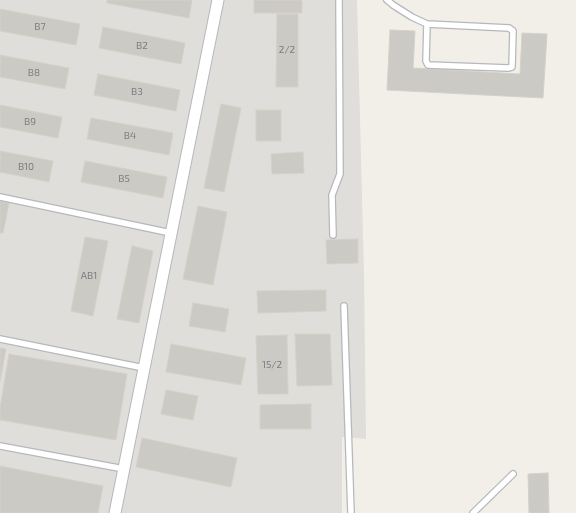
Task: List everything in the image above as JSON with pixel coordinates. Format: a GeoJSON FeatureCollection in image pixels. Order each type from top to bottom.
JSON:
{"type":"FeatureCollection","features":[{"type":"Feature","properties":{"kind":"street"},"geometry":{"type":"LineString","coordinates":[[115,513],[218,0]]}},
{"type":"Feature","properties":{"kind":"lane"},"geometry":{"type":"LineString","coordinates":[[333,235],[332,195],[340,174],[340,0]]}},
{"type":"Feature","properties":{"kind":"lane"},"geometry":{"type":"LineString","coordinates":[[387,0],[412,17],[427,24],[509,28],[513,31],[512,67],[428,64],[426,61],[427,24]]}},
{"type":"Feature","properties":{"kind":"lane"},"geometry":{"type":"LineString","coordinates":[[0,197],[171,233]]}},
{"type":"Feature","properties":{"kind":"lane"},"geometry":{"type":"LineString","coordinates":[[344,306],[351,513]]}},
{"type":"Feature","properties":{"kind":"lane"},"geometry":{"type":"LineString","coordinates":[[0,338],[144,368]]}},
{"type":"Feature","properties":{"kind":"lane"},"geometry":{"type":"LineString","coordinates":[[0,446],[124,469]]}},
{"type":"Feature","properties":{"kind":"lane"},"geometry":{"type":"LineString","coordinates":[[473,513],[513,474]]}},
{"type":"Feature","properties":{"kind":"shaded area"},"geometry":{"type":"Polygon","coordinates":[[[0,0],[357,0],[364,275],[366,439],[342,437],[342,513],[0,513],[0,0]]]}},
{"type":"Feature","properties":{"kind":"building"},"geometry":{"type":"Polygon","coordinates":[[[107,0],[192,0],[189,18],[107,3],[107,0]]]}},
{"type":"Feature","properties":{"kind":"building"},"geometry":{"type":"Polygon","coordinates":[[[254,0],[302,0],[302,13],[254,13],[254,0]]]}},
{"type":"Feature","properties":{"kind":"building"},"geometry":{"type":"Polygon","coordinates":[[[0,9],[80,24],[76,45],[0,31],[0,9]]]}},
{"type":"Feature","properties":{"kind":"building"},"geometry":{"type":"Polygon","coordinates":[[[277,14],[298,14],[298,87],[276,87],[277,14]]]}},
{"type":"Feature","properties":{"kind":"building"},"geometry":{"type":"Polygon","coordinates":[[[103,27],[185,43],[181,64],[99,48],[103,27]]]}},
{"type":"Feature","properties":{"kind":"building"},"geometry":{"type":"Polygon","coordinates":[[[390,30],[415,31],[413,68],[520,74],[522,33],[547,34],[543,98],[387,90],[390,30]]]}},
{"type":"Feature","properties":{"kind":"building"},"geometry":{"type":"Polygon","coordinates":[[[0,55],[69,68],[65,89],[0,77],[0,55]]]}},
{"type":"Feature","properties":{"kind":"building"},"geometry":{"type":"Polygon","coordinates":[[[98,74],[180,90],[176,111],[94,95],[98,74]]]}},
{"type":"Feature","properties":{"kind":"building"},"geometry":{"type":"Polygon","coordinates":[[[221,104],[241,108],[224,192],[204,188],[221,104]]]}},
{"type":"Feature","properties":{"kind":"building"},"geometry":{"type":"Polygon","coordinates":[[[0,105],[62,117],[58,138],[0,127],[0,105]]]}},
{"type":"Feature","properties":{"kind":"building"},"geometry":{"type":"Polygon","coordinates":[[[256,110],[281,110],[281,141],[256,141],[256,110]]]}},
{"type":"Feature","properties":{"kind":"building"},"geometry":{"type":"Polygon","coordinates":[[[91,118],[173,133],[169,155],[87,139],[91,118]]]}},
{"type":"Feature","properties":{"kind":"building"},"geometry":{"type":"Polygon","coordinates":[[[0,151],[53,161],[49,182],[0,172],[0,151]]]}},
{"type":"Feature","properties":{"kind":"building"},"geometry":{"type":"Polygon","coordinates":[[[303,152],[304,173],[272,174],[271,154],[303,152]]]}},
{"type":"Feature","properties":{"kind":"building"},"geometry":{"type":"Polygon","coordinates":[[[85,161],[167,177],[163,198],[81,182],[85,161]]]}},
{"type":"Feature","properties":{"kind":"building"},"geometry":{"type":"Polygon","coordinates":[[[0,201],[9,203],[3,233],[0,233],[0,201]]]}},
{"type":"Feature","properties":{"kind":"building"},"geometry":{"type":"Polygon","coordinates":[[[198,206],[227,212],[213,285],[183,279],[198,206]]]}},
{"type":"Feature","properties":{"kind":"building"},"geometry":{"type":"Polygon","coordinates":[[[85,237],[108,241],[93,316],[71,311],[85,237]]]}},
{"type":"Feature","properties":{"kind":"building"},"geometry":{"type":"Polygon","coordinates":[[[358,239],[358,263],[327,264],[326,240],[358,239]]]}},
{"type":"Feature","properties":{"kind":"building"},"geometry":{"type":"Polygon","coordinates":[[[132,246],[153,251],[139,323],[117,319],[132,246]]]}},
{"type":"Feature","properties":{"kind":"building"},"geometry":{"type":"Polygon","coordinates":[[[326,290],[326,311],[258,313],[257,291],[326,290]]]}},
{"type":"Feature","properties":{"kind":"building"},"geometry":{"type":"Polygon","coordinates":[[[193,303],[229,309],[225,332],[189,326],[193,303]]]}},
{"type":"Feature","properties":{"kind":"building"},"geometry":{"type":"Polygon","coordinates":[[[295,334],[330,334],[332,385],[297,386],[295,334]]]}},
{"type":"Feature","properties":{"kind":"building"},"geometry":{"type":"Polygon","coordinates":[[[287,335],[288,394],[258,394],[256,336],[287,335]]]}},
{"type":"Feature","properties":{"kind":"building"},"geometry":{"type":"Polygon","coordinates":[[[171,344],[246,358],[241,385],[166,372],[171,344]]]}},
{"type":"Feature","properties":{"kind":"building"},"geometry":{"type":"Polygon","coordinates":[[[0,348],[6,349],[0,381],[0,348]]]}},
{"type":"Feature","properties":{"kind":"building"},"geometry":{"type":"Polygon","coordinates":[[[9,354],[127,374],[116,440],[0,420],[0,408],[9,354]]]}},
{"type":"Feature","properties":{"kind":"building"},"geometry":{"type":"Polygon","coordinates":[[[166,390],[198,396],[193,420],[161,414],[166,390]]]}},
{"type":"Feature","properties":{"kind":"building"},"geometry":{"type":"Polygon","coordinates":[[[311,404],[311,429],[260,429],[260,405],[311,404]]]}},
{"type":"Feature","properties":{"kind":"building"},"geometry":{"type":"Polygon","coordinates":[[[142,438],[237,458],[231,487],[136,467],[142,438]]]}},
{"type":"Feature","properties":{"kind":"building"},"geometry":{"type":"Polygon","coordinates":[[[0,466],[103,486],[98,513],[0,513],[0,466]]]}},
{"type":"Feature","properties":{"kind":"building"},"geometry":{"type":"Polygon","coordinates":[[[548,473],[549,513],[529,513],[528,474],[548,473]]]}}]}
